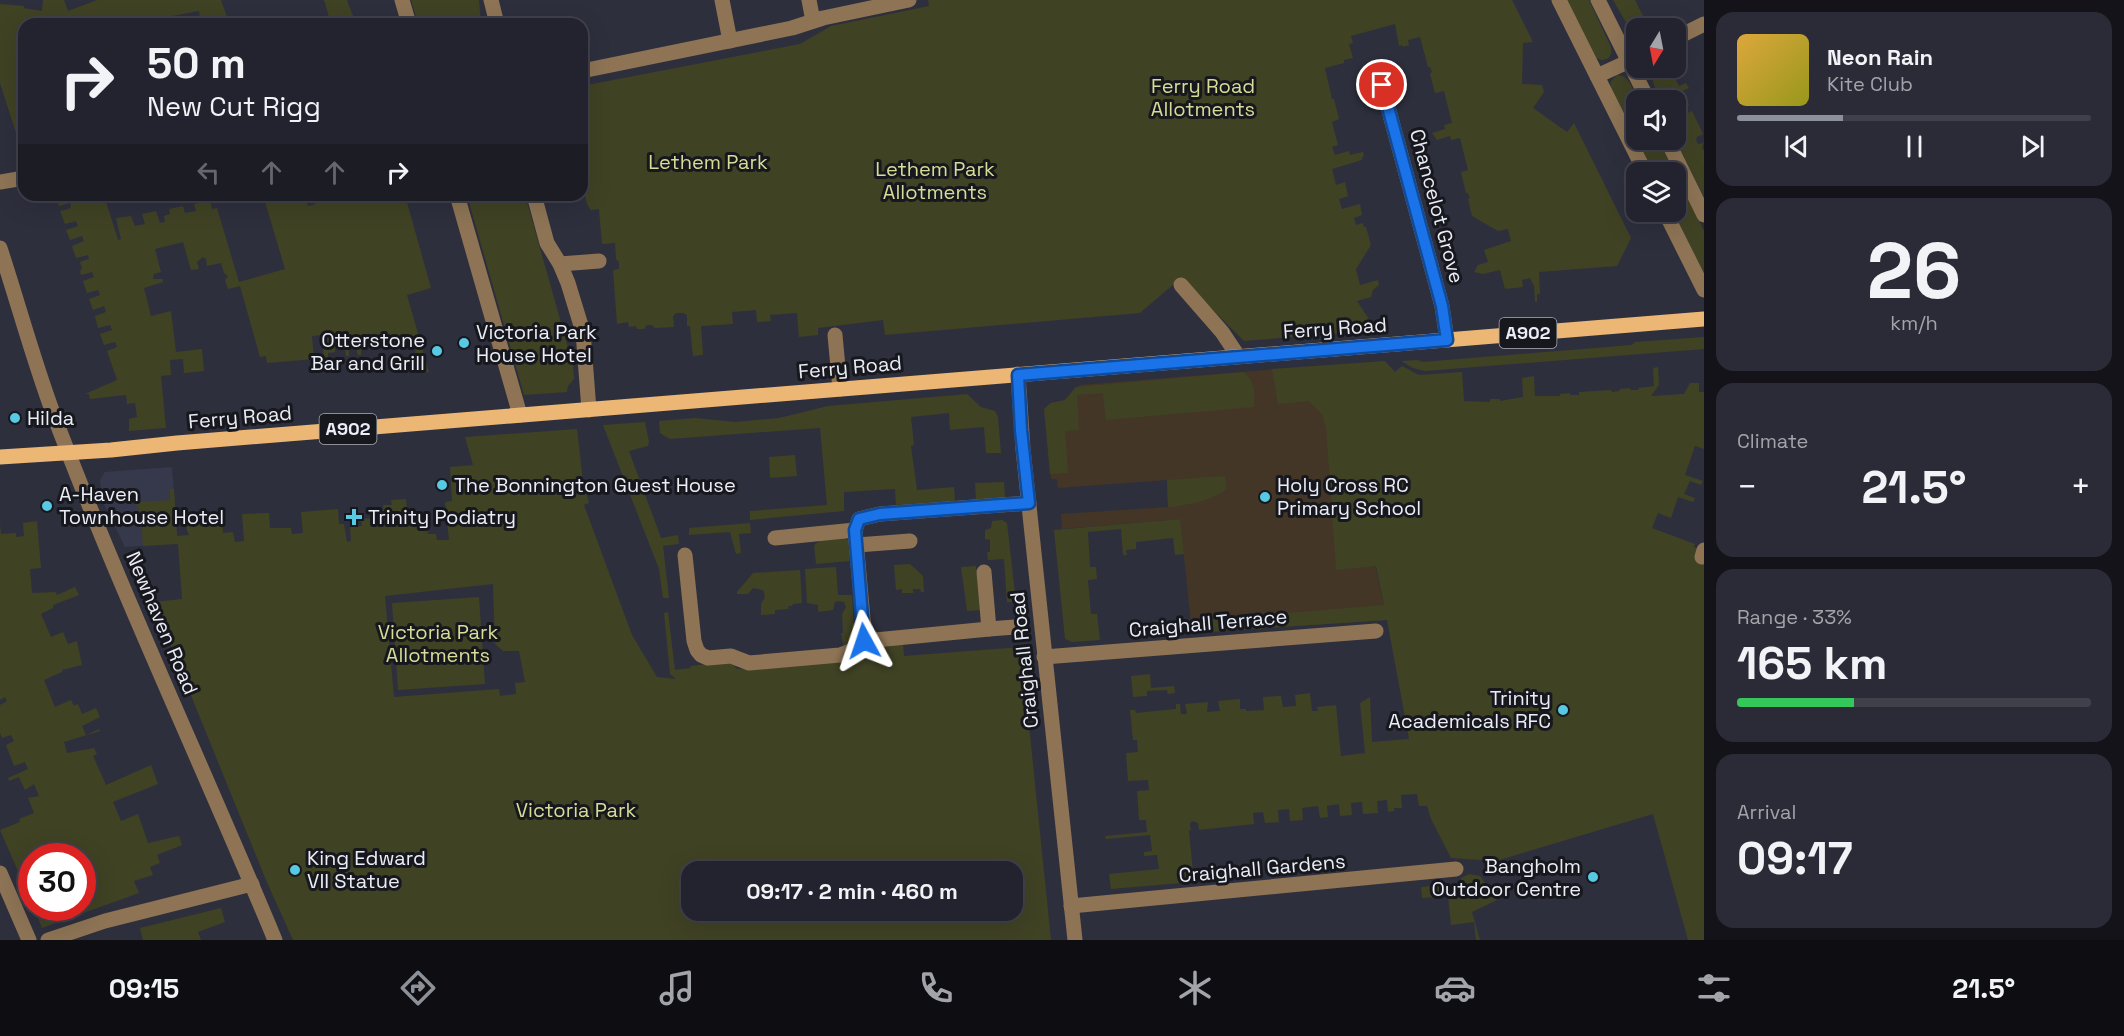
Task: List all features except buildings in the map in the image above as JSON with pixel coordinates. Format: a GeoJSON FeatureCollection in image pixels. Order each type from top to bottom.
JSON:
{"type":"FeatureCollection","features":[{"type":"Feature","properties":{"kind":"main road","name":"Ferry Road"},"geometry":{"type":"LineString","coordinates":[[0,457],[111,450],[1704,319]]}},
{"type":"Feature","properties":{"kind":"street"},"geometry":{"type":"LineString","coordinates":[[402,0],[407,18]]}},
{"type":"Feature","properties":{"kind":"street"},"geometry":{"type":"LineString","coordinates":[[491,0],[496,18]]}},
{"type":"Feature","properties":{"kind":"street"},"geometry":{"type":"LineString","coordinates":[[722,0],[730,41]]}},
{"type":"Feature","properties":{"kind":"street"},"geometry":{"type":"LineString","coordinates":[[809,0],[813,21]]}},
{"type":"Feature","properties":{"kind":"street"},"geometry":{"type":"LineString","coordinates":[[588,69],[792,28],[813,21],[909,0]]}},
{"type":"Feature","properties":{"kind":"street"},"geometry":{"type":"LineString","coordinates":[[1559,0],[1640,162]]}},
{"type":"Feature","properties":{"kind":"street"},"geometry":{"type":"LineString","coordinates":[[1598,0],[1626,49]]}},
{"type":"Feature","properties":{"kind":"street"},"geometry":{"type":"LineString","coordinates":[[1686,33],[1704,25]]}},
{"type":"Feature","properties":{"kind":"street"},"geometry":{"type":"LineString","coordinates":[[1597,76],[1626,63]]}},
{"type":"Feature","properties":{"kind":"street","name":"Chancelot Grove"},"geometry":{"type":"LineString","coordinates":[[1382,85],[1442,306],[1447,340]]}},
{"type":"Feature","properties":{"kind":"street"},"geometry":{"type":"LineString","coordinates":[[1672,150],[1704,215]]}},
{"type":"Feature","properties":{"kind":"street"},"geometry":{"type":"LineString","coordinates":[[0,182],[18,179]]}},
{"type":"Feature","properties":{"kind":"street"},"geometry":{"type":"LineString","coordinates":[[459,201],[520,415]]}},
{"type":"Feature","properties":{"kind":"street"},"geometry":{"type":"LineString","coordinates":[[536,201],[547,243],[560,264],[583,332],[585,410]]}},
{"type":"Feature","properties":{"kind":"street"},"geometry":{"type":"LineString","coordinates":[[1670,222],[1704,290]]}},
{"type":"Feature","properties":{"kind":"street","name":"Newhaven Road"},"geometry":{"type":"LineString","coordinates":[[0,248],[53,412],[138,623],[275,940]]}},
{"type":"Feature","properties":{"kind":"street"},"geometry":{"type":"LineString","coordinates":[[560,264],[599,261]]}},
{"type":"Feature","properties":{"kind":"street"},"geometry":{"type":"LineString","coordinates":[[1181,285],[1222,332],[1238,356]]}},
{"type":"Feature","properties":{"kind":"street"},"geometry":{"type":"LineString","coordinates":[[835,335],[840,389]]}},
{"type":"Feature","properties":{"kind":"street","name":"Craighall Road"},"geometry":{"type":"LineString","coordinates":[[1018,375],[1021,430],[1075,940]]}},
{"type":"Feature","properties":{"kind":"street"},"geometry":{"type":"LineString","coordinates":[[864,641],[856,538],[859,519],[871,516],[1029,503]]}},
{"type":"Feature","properties":{"kind":"street"},"geometry":{"type":"LineString","coordinates":[[775,538],[910,541]]}},
{"type":"Feature","properties":{"kind":"street"},"geometry":{"type":"LineString","coordinates":[[685,555],[694,641],[701,655],[712,658],[731,656],[749,663],[829,656],[851,652],[864,641],[1016,627]]}},
{"type":"Feature","properties":{"kind":"street"},"geometry":{"type":"LineString","coordinates":[[984,572],[989,629]]}},
{"type":"Feature","properties":{"kind":"street","name":"Craighall Terrace"},"geometry":{"type":"LineString","coordinates":[[1044,657],[1376,631]]}},
{"type":"Feature","properties":{"kind":"street","name":"Craighall Gardens"},"geometry":{"type":"LineString","coordinates":[[1071,906],[1456,869]]}},
{"type":"Feature","properties":{"kind":"street"},"geometry":{"type":"LineString","coordinates":[[0,873],[29,940]]}},
{"type":"Feature","properties":{"kind":"street"},"geometry":{"type":"LineString","coordinates":[[48,940],[105,921],[252,884]]}},
{"type":"Feature","properties":{"kind":"shaded area","name":"Holy Cross RC Primary School"},"geometry":{"type":"Polygon","coordinates":[[[1289,368],[1341,404],[1387,620],[1192,633],[1180,519],[1062,529],[1061,514],[1168,507],[1167,480],[1058,488],[1057,479],[1051,479],[1044,409],[1051,403],[1065,400],[1080,385],[1289,368]]]}},
{"type":"Feature","properties":{"kind":"shaded area"},"geometry":{"type":"Polygon","coordinates":[[[172,467],[178,543],[125,547],[102,500],[100,480],[105,472],[172,467]]]}},
{"type":"Feature","properties":{"kind":"green space"},"geometry":{"type":"Polygon","coordinates":[[[43,0],[64,0],[68,11],[97,0],[221,0],[227,18],[200,18],[199,11],[167,18],[18,18],[18,139],[0,83],[0,4],[24,6],[24,8],[42,11],[43,0]]]}},
{"type":"Feature","properties":{"kind":"green space"},"geometry":{"type":"Polygon","coordinates":[[[324,0],[347,0],[354,18],[329,18],[324,0]]]}},
{"type":"Feature","properties":{"kind":"green space"},"geometry":{"type":"Polygon","coordinates":[[[411,0],[479,0],[480,18],[416,18],[411,0]]]}},
{"type":"Feature","properties":{"kind":"green space"},"geometry":{"type":"Polygon","coordinates":[[[928,0],[1512,0],[1533,42],[1523,43],[1522,84],[1542,85],[1544,92],[1533,108],[1567,132],[1574,123],[1631,238],[1617,266],[1539,272],[1540,294],[1537,294],[1537,302],[1535,302],[1534,286],[1530,278],[1522,280],[1523,287],[1505,289],[1500,270],[1483,274],[1474,272],[1478,265],[1488,262],[1484,250],[1511,241],[1508,229],[1498,231],[1472,216],[1468,199],[1470,198],[1466,193],[1461,172],[1468,170],[1460,138],[1451,140],[1450,136],[1437,140],[1432,133],[1445,129],[1444,125],[1452,123],[1444,91],[1435,93],[1430,74],[1432,72],[1428,67],[1420,37],[1408,40],[1409,45],[1399,46],[1395,24],[1351,36],[1353,43],[1349,44],[1353,58],[1325,68],[1339,119],[1332,122],[1338,145],[1332,147],[1335,155],[1349,151],[1350,155],[1363,152],[1364,156],[1362,160],[1332,169],[1336,185],[1345,182],[1348,196],[1339,199],[1342,209],[1360,204],[1362,215],[1354,218],[1356,225],[1363,223],[1366,227],[1371,245],[1356,269],[1360,285],[1378,280],[1379,285],[1373,290],[1371,297],[1357,301],[1376,330],[1244,341],[1181,278],[1140,313],[885,335],[883,320],[818,328],[818,335],[799,337],[797,313],[770,315],[771,321],[757,322],[756,310],[732,312],[733,324],[701,326],[703,355],[693,356],[690,326],[687,326],[687,315],[683,313],[676,313],[673,316],[674,327],[655,328],[647,325],[644,329],[637,329],[636,326],[629,327],[628,322],[617,324],[613,270],[619,269],[619,262],[616,259],[615,243],[602,244],[599,209],[591,210],[586,201],[588,201],[588,85],[800,44],[831,26],[929,6],[928,0]]]}},
{"type":"Feature","properties":{"kind":"green space"},"geometry":{"type":"Polygon","coordinates":[[[1565,0],[1589,0],[1611,47],[1611,54],[1608,58],[1603,60],[1596,58],[1565,0]]]}},
{"type":"Feature","properties":{"kind":"green space"},"geometry":{"type":"Polygon","coordinates":[[[1613,0],[1635,0],[1644,18],[1626,18],[1626,22],[1613,0]]]}},
{"type":"Feature","properties":{"kind":"green space"},"geometry":{"type":"Polygon","coordinates":[[[1617,75],[1621,76],[1634,90],[1626,90],[1626,118],[1610,87],[1611,81],[1617,75]]]}},
{"type":"Feature","properties":{"kind":"green space"},"geometry":{"type":"Polygon","coordinates":[[[1652,78],[1668,78],[1669,80],[1675,78],[1679,86],[1686,83],[1689,88],[1684,90],[1656,90],[1652,78]]]}},
{"type":"Feature","properties":{"kind":"green space"},"geometry":{"type":"Polygon","coordinates":[[[1686,111],[1688,113],[1692,111],[1703,134],[1696,140],[1698,144],[1704,143],[1702,147],[1704,151],[1704,197],[1680,150],[1686,150],[1686,111]]]}},
{"type":"Feature","properties":{"kind":"green space"},"geometry":{"type":"Polygon","coordinates":[[[1642,150],[1663,150],[1670,162],[1648,162],[1642,150]]]}},
{"type":"Feature","properties":{"kind":"green space"},"geometry":{"type":"Polygon","coordinates":[[[1686,194],[1704,231],[1704,273],[1678,222],[1686,222],[1686,194]]]}},
{"type":"Feature","properties":{"kind":"green space"},"geometry":{"type":"Polygon","coordinates":[[[57,201],[106,201],[118,240],[121,239],[116,218],[131,216],[135,226],[145,224],[142,214],[156,211],[160,223],[165,222],[164,216],[170,214],[169,209],[183,206],[185,213],[196,211],[194,204],[210,201],[212,209],[217,208],[239,282],[285,269],[265,201],[307,201],[308,206],[315,204],[314,201],[407,201],[431,288],[407,295],[429,372],[417,373],[415,344],[361,348],[361,355],[358,355],[353,338],[349,340],[349,356],[346,356],[344,343],[335,344],[335,352],[328,353],[328,357],[324,358],[322,335],[312,336],[314,359],[267,363],[266,356],[260,357],[240,286],[228,289],[225,280],[228,276],[224,273],[221,263],[207,266],[206,259],[203,257],[197,262],[199,269],[191,270],[183,242],[155,249],[161,272],[154,274],[153,279],[163,279],[163,282],[144,288],[151,316],[171,311],[176,352],[202,349],[204,371],[184,373],[183,359],[170,360],[171,375],[161,376],[166,428],[129,431],[129,419],[137,417],[135,403],[127,404],[126,395],[90,399],[89,394],[85,394],[117,380],[107,351],[117,347],[115,342],[104,345],[100,334],[112,330],[110,325],[98,328],[95,316],[106,312],[104,306],[93,310],[89,299],[100,295],[98,290],[87,293],[83,281],[94,277],[92,272],[81,275],[80,262],[89,259],[88,255],[76,258],[72,246],[84,241],[82,236],[70,240],[66,230],[78,226],[76,221],[65,224],[60,211],[71,208],[70,203],[59,206],[57,201]]]}},
{"type":"Feature","properties":{"kind":"green space"},"geometry":{"type":"Polygon","coordinates":[[[469,201],[527,201],[573,365],[574,379],[568,386],[567,392],[524,395],[469,201]]]}},
{"type":"Feature","properties":{"kind":"green space"},"geometry":{"type":"Polygon","coordinates":[[[1704,337],[1704,349],[1425,371],[1413,368],[1401,361],[1418,360],[1422,362],[1704,337]]]}},
{"type":"Feature","properties":{"kind":"green space"},"geometry":{"type":"Polygon","coordinates":[[[1385,361],[1395,372],[1402,366],[1419,375],[1462,372],[1464,401],[1490,402],[1490,399],[1500,399],[1500,401],[1523,397],[1522,378],[1534,376],[1535,396],[1560,396],[1560,394],[1570,393],[1570,395],[1579,395],[1579,392],[1611,390],[1612,392],[1630,388],[1630,390],[1638,390],[1654,386],[1653,368],[1658,367],[1659,385],[1651,396],[1684,394],[1690,383],[1699,383],[1699,392],[1704,392],[1704,449],[1695,446],[1685,475],[1703,481],[1701,485],[1690,481],[1684,494],[1695,498],[1693,502],[1678,497],[1671,518],[1658,513],[1652,528],[1695,544],[1694,547],[1704,551],[1704,940],[1688,940],[1653,814],[1496,861],[1451,858],[1431,819],[1427,806],[1419,806],[1417,794],[1401,795],[1402,808],[1394,808],[1394,811],[1388,812],[1387,800],[1377,801],[1378,813],[1363,814],[1362,802],[1351,803],[1352,815],[1340,816],[1339,804],[1327,806],[1328,817],[1320,818],[1318,806],[1302,808],[1303,820],[1290,821],[1289,809],[1278,810],[1279,822],[1265,823],[1263,812],[1253,813],[1254,824],[1199,830],[1198,823],[1192,821],[1189,831],[1194,882],[1111,889],[1109,874],[1159,869],[1157,855],[1144,856],[1144,852],[1152,851],[1150,835],[1106,839],[1105,836],[1147,832],[1146,820],[1139,820],[1137,791],[1149,790],[1148,780],[1128,781],[1126,753],[1138,752],[1137,740],[1133,740],[1130,710],[1135,710],[1136,713],[1176,709],[1176,704],[1180,704],[1181,714],[1187,714],[1185,704],[1208,702],[1207,712],[1220,711],[1218,701],[1240,699],[1240,709],[1264,710],[1263,697],[1281,696],[1283,707],[1296,706],[1295,695],[1310,693],[1312,711],[1318,711],[1317,707],[1336,705],[1341,756],[1365,753],[1360,703],[1370,697],[1372,742],[1409,739],[1387,620],[1192,633],[1191,625],[1194,621],[1384,605],[1376,566],[1336,570],[1326,426],[1322,414],[1309,401],[1278,404],[1272,369],[1385,361]]]}},
{"type":"Feature","properties":{"kind":"green space"},"geometry":{"type":"Polygon","coordinates":[[[1244,372],[1254,388],[1254,407],[1106,420],[1103,393],[1077,395],[1079,430],[1065,431],[1068,473],[1050,474],[1044,409],[1051,403],[1065,400],[1076,387],[1244,372]]]}},
{"type":"Feature","properties":{"kind":"green space"},"geometry":{"type":"Polygon","coordinates":[[[967,394],[981,407],[995,411],[998,417],[1001,453],[986,453],[984,427],[950,430],[949,413],[911,417],[914,445],[911,446],[917,490],[954,487],[955,501],[896,505],[895,489],[844,492],[844,511],[750,520],[750,511],[827,505],[820,428],[670,439],[660,433],[659,421],[695,418],[735,422],[779,418],[828,406],[967,394]]]}},
{"type":"Feature","properties":{"kind":"green space"},"geometry":{"type":"Polygon","coordinates":[[[645,422],[648,446],[629,451],[661,538],[678,535],[679,544],[663,546],[669,598],[663,598],[659,569],[603,425],[645,422]]]}},
{"type":"Feature","properties":{"kind":"green space","name":"Victoria Park"},"geometry":{"type":"Polygon","coordinates":[[[577,429],[583,481],[589,503],[584,505],[632,635],[657,677],[676,679],[670,674],[664,613],[668,612],[675,670],[730,661],[737,669],[815,664],[866,646],[903,643],[904,656],[1021,647],[1051,940],[293,940],[266,880],[153,602],[182,599],[178,544],[143,546],[141,520],[139,520],[136,502],[170,500],[170,489],[174,489],[177,536],[189,535],[186,519],[210,517],[211,524],[216,524],[216,517],[222,517],[223,533],[233,532],[235,542],[244,541],[242,514],[269,513],[270,528],[291,528],[292,534],[303,533],[301,512],[338,509],[339,524],[344,524],[347,542],[351,541],[350,527],[362,526],[361,519],[373,518],[379,526],[384,526],[383,505],[392,505],[391,500],[406,499],[408,522],[426,521],[428,534],[436,534],[437,540],[449,540],[445,502],[452,501],[450,467],[473,465],[465,437],[577,429]],[[493,584],[385,596],[394,697],[499,689],[500,696],[516,694],[515,683],[525,682],[519,651],[503,651],[495,644],[493,584]]]}},
{"type":"Feature","properties":{"kind":"green space"},"geometry":{"type":"Polygon","coordinates":[[[795,455],[797,476],[770,478],[769,457],[795,455]]]}},
{"type":"Feature","properties":{"kind":"green space"},"geometry":{"type":"Polygon","coordinates":[[[1225,476],[1226,490],[1198,502],[1168,507],[1167,480],[1225,476]]]}},
{"type":"Feature","properties":{"kind":"green space"},"geometry":{"type":"Polygon","coordinates":[[[1004,482],[1005,498],[976,500],[975,483],[1004,482]]]}},
{"type":"Feature","properties":{"kind":"green space"},"geometry":{"type":"Polygon","coordinates":[[[1180,519],[1184,554],[1175,555],[1173,538],[1136,542],[1136,549],[1126,550],[1127,555],[1123,555],[1121,529],[1088,532],[1090,567],[1096,567],[1097,579],[1088,580],[1091,614],[1097,614],[1100,640],[1072,642],[1065,639],[1054,530],[1180,519]]]}},
{"type":"Feature","properties":{"kind":"green space"},"geometry":{"type":"Polygon","coordinates":[[[1002,520],[1007,523],[1016,602],[1007,602],[1004,559],[988,560],[990,540],[985,539],[985,530],[991,528],[992,521],[1002,520]]]}},
{"type":"Feature","properties":{"kind":"green space"},"geometry":{"type":"Polygon","coordinates":[[[37,521],[41,568],[30,569],[32,593],[56,592],[57,595],[75,587],[79,595],[53,605],[53,608],[41,614],[51,637],[63,632],[68,644],[77,641],[82,665],[62,670],[44,680],[55,707],[71,700],[74,706],[78,704],[82,714],[96,708],[100,717],[82,726],[86,735],[99,729],[100,731],[64,742],[67,753],[94,748],[97,754],[93,756],[106,785],[151,765],[158,784],[113,802],[121,821],[138,814],[148,843],[179,836],[182,845],[157,855],[160,863],[150,867],[153,875],[134,881],[139,893],[96,909],[96,843],[18,843],[18,871],[0,830],[34,813],[28,798],[39,796],[34,784],[25,790],[19,777],[9,781],[8,778],[28,769],[25,762],[14,766],[6,745],[14,741],[11,735],[2,738],[0,733],[0,705],[7,701],[5,697],[0,700],[0,524],[1,534],[16,533],[16,537],[24,536],[23,523],[37,521]]]}},
{"type":"Feature","properties":{"kind":"green space"},"geometry":{"type":"Polygon","coordinates":[[[750,523],[751,533],[739,534],[741,553],[736,554],[730,532],[689,535],[689,528],[750,523]]]}},
{"type":"Feature","properties":{"kind":"green space"},"geometry":{"type":"Polygon","coordinates":[[[844,537],[848,540],[850,561],[816,564],[814,545],[823,539],[844,537]]]}},
{"type":"Feature","properties":{"kind":"green space"},"geometry":{"type":"Polygon","coordinates":[[[910,564],[923,576],[924,592],[920,589],[913,589],[913,593],[902,593],[902,589],[896,590],[894,565],[910,564]]]}},
{"type":"Feature","properties":{"kind":"green space"},"geometry":{"type":"Polygon","coordinates":[[[976,566],[980,610],[967,611],[961,567],[976,566]]]}},
{"type":"Feature","properties":{"kind":"green space"},"geometry":{"type":"Polygon","coordinates":[[[836,567],[838,595],[852,595],[855,642],[844,649],[841,633],[843,633],[842,614],[846,607],[844,602],[835,602],[833,610],[818,612],[818,605],[807,603],[805,569],[836,567]]]}},
{"type":"Feature","properties":{"kind":"green space"},"geometry":{"type":"Polygon","coordinates":[[[800,570],[802,603],[788,606],[789,609],[775,610],[775,614],[761,615],[761,604],[765,597],[763,590],[753,588],[748,594],[737,594],[753,573],[800,570]]]}},
{"type":"Feature","properties":{"kind":"green space","name":"Victoria Park Allotments"},"geometry":{"type":"Polygon","coordinates":[[[479,597],[485,684],[398,690],[392,603],[479,597]]]}},
{"type":"Feature","properties":{"kind":"green space"},"geometry":{"type":"Polygon","coordinates":[[[1150,674],[1151,688],[1174,686],[1175,693],[1168,694],[1167,690],[1147,691],[1147,696],[1133,697],[1131,676],[1150,674]]]}},
{"type":"Feature","properties":{"kind":"green space"},"geometry":{"type":"Polygon","coordinates":[[[1469,874],[1480,876],[1497,900],[1472,912],[1480,940],[1476,940],[1474,922],[1451,925],[1448,896],[1422,898],[1421,887],[1462,883],[1461,878],[1469,874]]]}},
{"type":"Feature","properties":{"kind":"green space"},"geometry":{"type":"Polygon","coordinates":[[[221,908],[225,922],[198,932],[201,940],[143,940],[140,928],[221,908]]]}},
{"type":"Feature","properties":{"kind":"green space"},"geometry":{"type":"Polygon","coordinates":[[[39,921],[61,921],[42,928],[39,921]]]}},
{"type":"Feature","properties":{"kind":"place","name":"Victoria Park House Hotel"},"geometry":{"type":"Point","coordinates":[464,343]}},
{"type":"Feature","properties":{"kind":"place","name":"Otterstone Bar and Grill"},"geometry":{"type":"Point","coordinates":[437,351]}},
{"type":"Feature","properties":{"kind":"place","name":"Hilda"},"geometry":{"type":"Point","coordinates":[15,418]}},
{"type":"Feature","properties":{"kind":"place","name":"The Bonnington Guest House"},"geometry":{"type":"Point","coordinates":[442,485]}},
{"type":"Feature","properties":{"kind":"place","name":"Holy Cross RC Primary School"},"geometry":{"type":"Point","coordinates":[1265,497]}},
{"type":"Feature","properties":{"kind":"place","name":"A-Haven Townhouse Hotel"},"geometry":{"type":"Point","coordinates":[47,506]}},
{"type":"Feature","properties":{"kind":"place","name":"Trinity Podiatry"},"geometry":{"type":"Point","coordinates":[354,517]}},
{"type":"Feature","properties":{"kind":"place","name":"Trinity Academicals RFC"},"geometry":{"type":"Point","coordinates":[1563,710]}},
{"type":"Feature","properties":{"kind":"place","name":"King Edward VII Statue"},"geometry":{"type":"Point","coordinates":[295,870]}},
{"type":"Feature","properties":{"kind":"place","name":"Bangholm Outdoor Centre"},"geometry":{"type":"Point","coordinates":[1593,877]}},
{"type":"Feature","properties":{"kind":"route"},"geometry":{"type":"LineString","coordinates":[[864,641],[855,530],[859,519],[880,514],[1029,503],[1018,375],[1447,340],[1442,306],[1382,85]]}},
{"type":"Feature","properties":{"kind":"park label","name":"Ferry Road Allotments"},"geometry":{"type":"Point","coordinates":[1203,98]}},
{"type":"Feature","properties":{"kind":"park label","name":"Lethem Park"},"geometry":{"type":"Point","coordinates":[708,162]}},
{"type":"Feature","properties":{"kind":"park label","name":"Lethem Park Allotments"},"geometry":{"type":"Point","coordinates":[935,180]}}]}
